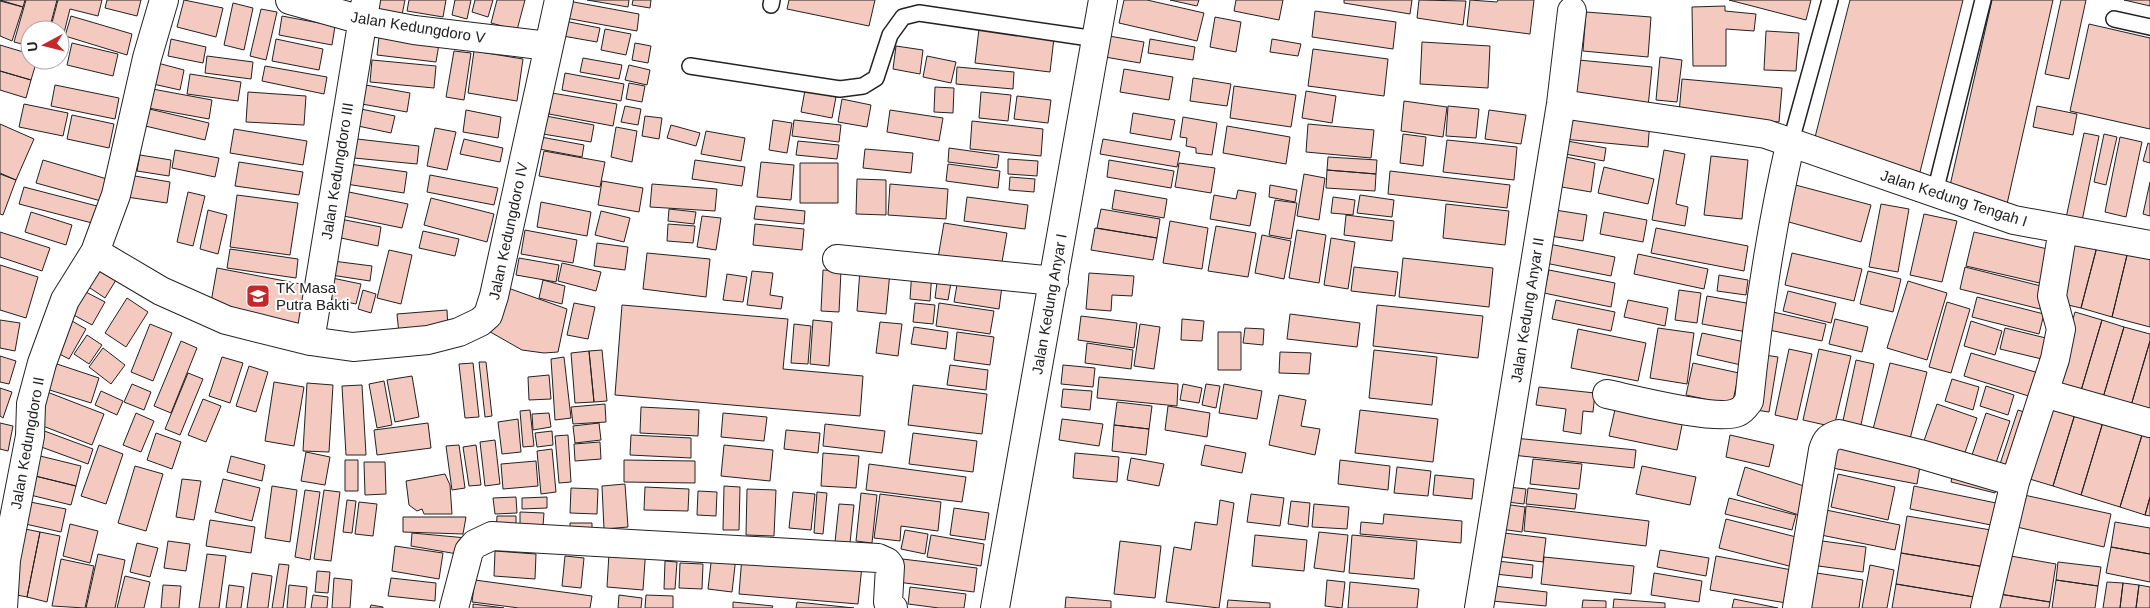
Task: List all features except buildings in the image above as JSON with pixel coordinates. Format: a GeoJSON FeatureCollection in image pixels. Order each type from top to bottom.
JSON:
{"type":"FeatureCollection","features":[{"type":"Feature","properties":{"kind":"street","name":"Jalan Kedungdoro II"},"geometry":{"type":"LineString","coordinates":[[10,607],[6,560],[30,436],[31,404],[42,363],[65,300],[95,252],[116,195],[147,58],[164,0]]}},
{"type":"Feature","properties":{"kind":"street","name":"Jalan Kedungdoro V"},"geometry":{"type":"LineString","coordinates":[[290,0],[364,10],[414,30],[548,46]]}},
{"type":"Feature","properties":{"kind":"street","name":"Jalan Kedungdoro IV"},"geometry":{"type":"LineString","coordinates":[[95,252],[161,291],[226,320],[310,341],[353,347],[428,340],[459,332],[488,315],[559,0]]}},
{"type":"Feature","properties":{"kind":"street","name":"Jalan Kedung Anyar I"},"geometry":{"type":"LineString","coordinates":[[995,608],[1103,0]]}},
{"type":"Feature","properties":{"kind":"street","name":"Jalan Kedungdoro III"},"geometry":{"type":"LineString","coordinates":[[310,341],[364,10]]}},
{"type":"Feature","properties":{"kind":"street","name":"Jalan Kedung Anyar II"},"geometry":{"type":"LineString","coordinates":[[1479,608],[1561,104],[1572,11]]}},
{"type":"Feature","properties":{"kind":"street","name":"Jalan Kedung Tengah I"},"geometry":{"type":"LineString","coordinates":[[1561,104],[1766,134],[1791,141],[1833,158],[2014,220],[2150,245]]}},
{"type":"Feature","properties":{"kind":"street"},"geometry":{"type":"LineString","coordinates":[[1607,394],[1704,414],[1732,414],[1740,412],[1746,406],[1749,401],[1759,309],[1780,186],[1791,141]]}},
{"type":"Feature","properties":{"kind":"street"},"geometry":{"type":"LineString","coordinates":[[1985,608],[2015,482],[2044,393],[2061,330],[2052,296],[2063,229]]}},
{"type":"Feature","properties":{"kind":"street"},"geometry":{"type":"LineString","coordinates":[[836,259],[1054,281]]}},
{"type":"Feature","properties":{"kind":"street"},"geometry":{"type":"LineString","coordinates":[[2044,393],[2150,423]]}},
{"type":"Feature","properties":{"kind":"street"},"geometry":{"type":"LineString","coordinates":[[1797,608],[1822,450],[1826,440],[1831,436],[1839,434],[1920,454],[2015,482]]}},
{"type":"Feature","properties":{"kind":"street"},"geometry":{"type":"LineString","coordinates":[[454,608],[469,551],[475,544],[492,536],[878,558],[887,562],[890,566],[888,602],[893,608]]}},
{"type":"Feature","properties":{"kind":"lane"},"geometry":{"type":"LineString","coordinates":[[1791,141],[1830,0]]}},
{"type":"Feature","properties":{"kind":"lane"},"geometry":{"type":"LineString","coordinates":[[1935,192],[1984,0]]}},
{"type":"Feature","properties":{"kind":"lane"},"geometry":{"type":"LineString","coordinates":[[690,66],[840,88],[863,86],[876,78],[890,35],[903,17],[919,13],[1096,39]]}},
{"type":"Feature","properties":{"kind":"lane"},"geometry":{"type":"LineString","coordinates":[[2114,19],[2150,27]]}},
{"type":"Feature","properties":{"kind":"place","name":"TK Masa Putra Bakti"},"geometry":{"type":"Point","coordinates":[258,296]}}]}
